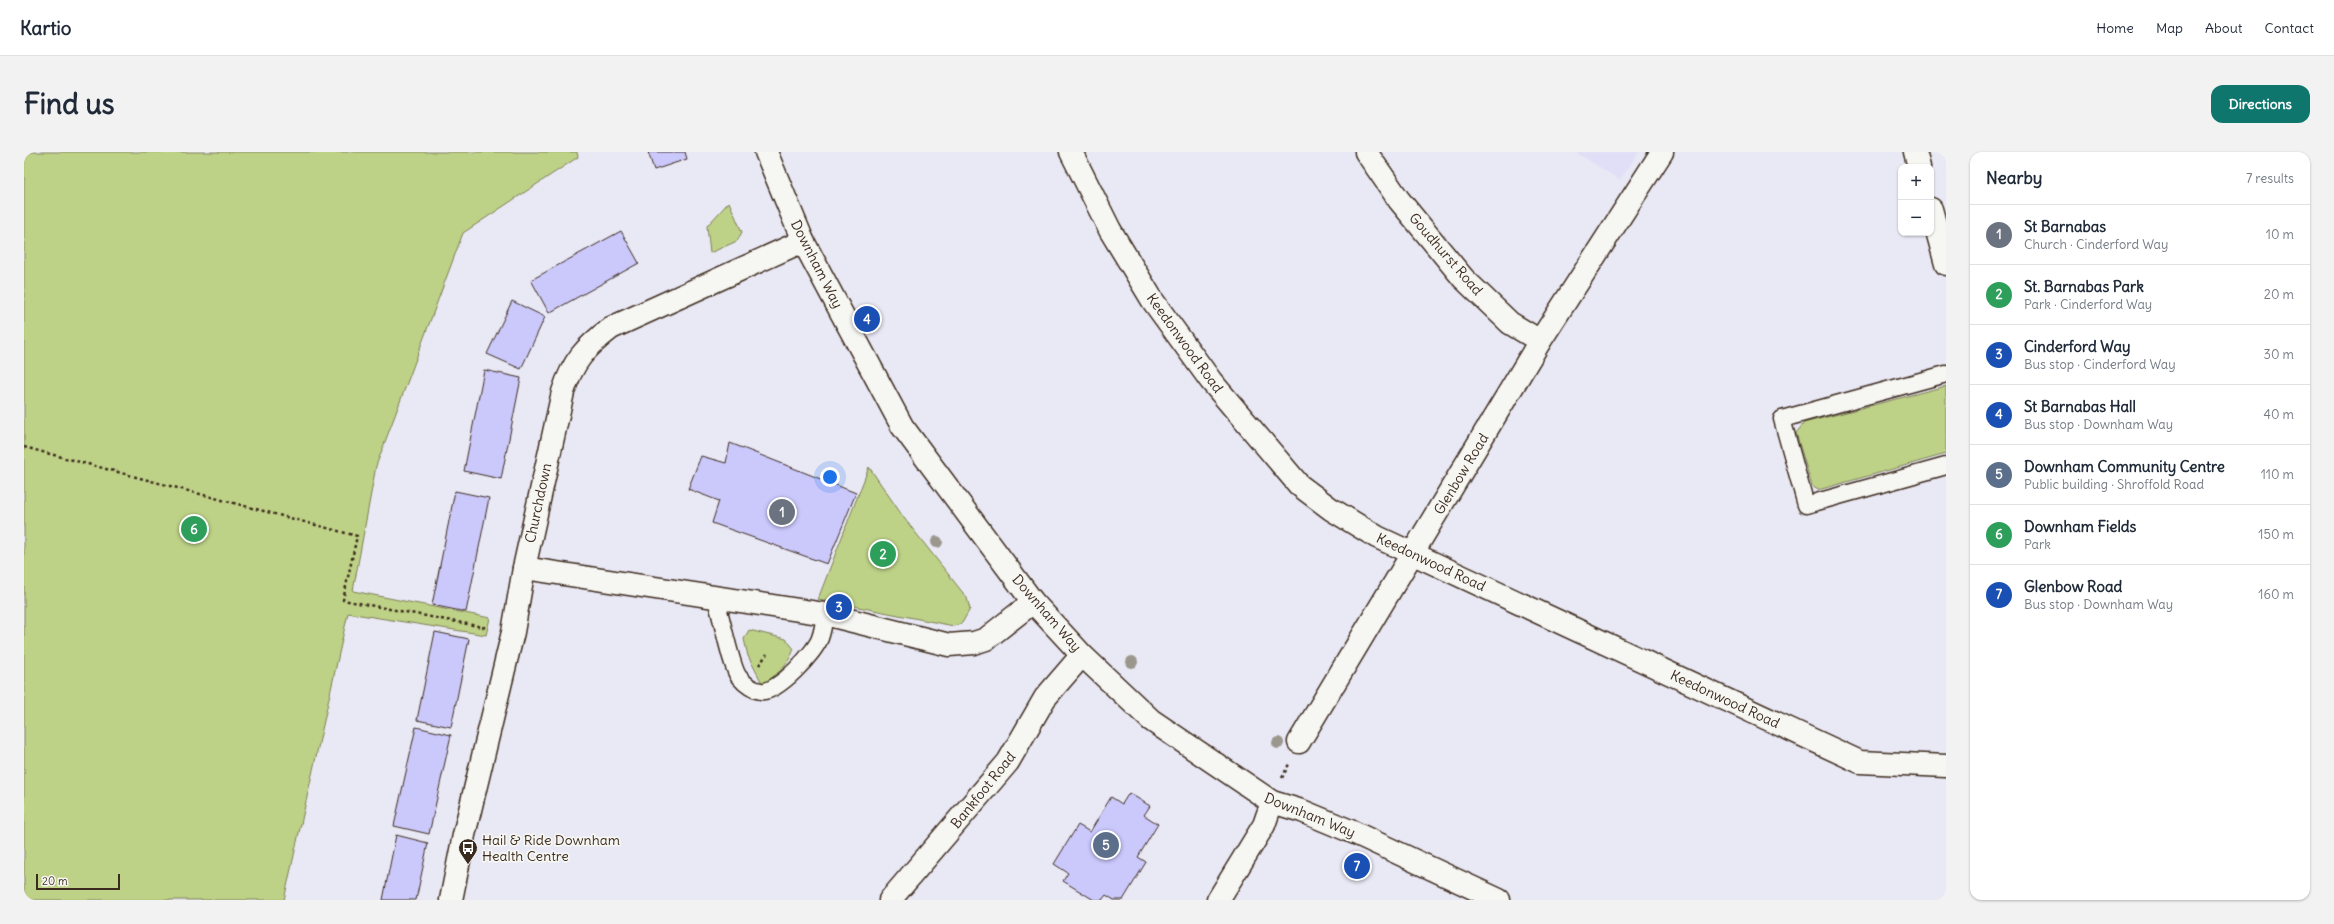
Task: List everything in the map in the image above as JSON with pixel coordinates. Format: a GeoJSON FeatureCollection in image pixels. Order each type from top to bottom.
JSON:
{"type":"FeatureCollection","features":[{"type":"Feature","properties":{"kind":"street","name":"Downham Way"},"geometry":{"type":"LineString","coordinates":[[766,152],[803,240],[902,426],[1034,602],[1082,655],[1151,720],[1272,802],[1302,811],[1355,833],[1499,900]]}},
{"type":"Feature","properties":{"kind":"street","name":"Keedonwood Road"},"geometry":{"type":"LineString","coordinates":[[1071,152],[1110,230],[1153,301],[1211,381],[1255,434],[1299,485],[1324,504],[1377,537],[1860,762],[1946,766]]}},
{"type":"Feature","properties":{"kind":"street","name":"Goudhurst Road"},"geometry":{"type":"LineString","coordinates":[[1366,152],[1399,200],[1463,278],[1510,323],[1540,341]]}},
{"type":"Feature","properties":{"kind":"street","name":"Glenbow Road"},"geometry":{"type":"LineString","coordinates":[[1299,742],[1540,341],[1662,152]]}},
{"type":"Feature","properties":{"kind":"street"},"geometry":{"type":"LineString","coordinates":[[1915,152],[1918,164]]}},
{"type":"Feature","properties":{"kind":"street"},"geometry":{"type":"LineString","coordinates":[[1934,221],[1946,264]]}},
{"type":"Feature","properties":{"kind":"street","name":"Churchdown"},"geometry":{"type":"LineString","coordinates":[[451,900],[464,835],[513,632],[524,568],[562,392],[570,370],[591,343],[611,328],[803,240]]}},
{"type":"Feature","properties":{"kind":"street"},"geometry":{"type":"LineString","coordinates":[[524,568],[719,596],[825,614],[949,645],[974,643],[986,639],[1034,602]]}},
{"type":"Feature","properties":{"kind":"street","name":"Bankfoot Road"},"geometry":{"type":"LineString","coordinates":[[890,900],[1008,762],[1045,698],[1082,655]]}},
{"type":"Feature","properties":{"kind":"street"},"geometry":{"type":"LineString","coordinates":[[1218,900],[1264,825],[1272,802]]}},
{"type":"Feature","properties":{"kind":"lane"},"geometry":{"type":"LineString","coordinates":[[1946,374],[1782,419],[1806,505],[1946,466]]}},
{"type":"Feature","properties":{"kind":"lane"},"geometry":{"type":"LineString","coordinates":[[719,596],[718,607],[737,675],[748,686],[762,692],[770,690],[784,680],[804,661],[820,639],[825,614]]}},
{"type":"Feature","properties":{"kind":"path"},"geometry":{"type":"LineString","coordinates":[[24,447],[357,536],[343,600],[513,632]]}},
{"type":"Feature","properties":{"kind":"path"},"geometry":{"type":"LineString","coordinates":[[1272,802],[1299,742]]}},
{"type":"Feature","properties":{"kind":"shaded area"},"geometry":{"type":"Polygon","coordinates":[[[1575,152],[1639,152],[1620,180],[1575,152]]]}},
{"type":"Feature","properties":{"kind":"green space"},"geometry":{"type":"Polygon","coordinates":[[[24,152],[577,152],[578,157],[463,233],[376,466],[353,591],[490,618],[486,635],[348,613],[284,900],[24,900],[24,152]]]}},
{"type":"Feature","properties":{"kind":"green space"},"geometry":{"type":"Polygon","coordinates":[[[729,202],[742,232],[737,241],[710,253],[707,226],[729,202]]]}},
{"type":"Feature","properties":{"kind":"green space"},"geometry":{"type":"Polygon","coordinates":[[[1946,386],[1946,454],[1818,490],[1812,486],[1796,433],[1804,423],[1946,386]]]}},
{"type":"Feature","properties":{"kind":"green space"},"geometry":{"type":"Polygon","coordinates":[[[869,467],[904,518],[967,598],[970,609],[962,623],[954,626],[818,599],[869,467]]]}},
{"type":"Feature","properties":{"kind":"green space"},"geometry":{"type":"Polygon","coordinates":[[[749,630],[786,639],[794,649],[789,660],[782,669],[763,685],[748,656],[744,639],[749,630]]]}},
{"type":"Feature","properties":{"kind":"building"},"geometry":{"type":"Polygon","coordinates":[[[648,152],[685,152],[687,159],[654,170],[648,152]]]}},
{"type":"Feature","properties":{"kind":"building"},"geometry":{"type":"Polygon","coordinates":[[[621,231],[639,263],[549,313],[531,280],[621,231]]]}},
{"type":"Feature","properties":{"kind":"building"},"geometry":{"type":"Polygon","coordinates":[[[512,301],[545,317],[521,369],[487,354],[512,301]]]}},
{"type":"Feature","properties":{"kind":"building"},"geometry":{"type":"Polygon","coordinates":[[[484,370],[521,378],[501,479],[464,471],[484,370]]]}},
{"type":"Feature","properties":{"kind":"building"},"geometry":{"type":"Polygon","coordinates":[[[730,443],[856,493],[827,564],[712,523],[719,501],[688,489],[701,456],[726,463],[730,443]]]}},
{"type":"Feature","properties":{"kind":"building"},"geometry":{"type":"Polygon","coordinates":[[[455,491],[489,498],[466,612],[432,605],[455,491]]]}},
{"type":"Feature","properties":{"kind":"building"},"geometry":{"type":"Polygon","coordinates":[[[435,632],[469,639],[451,727],[417,720],[435,632]]]}},
{"type":"Feature","properties":{"kind":"building"},"geometry":{"type":"Polygon","coordinates":[[[416,727],[451,735],[429,834],[394,826],[416,727]]]}},
{"type":"Feature","properties":{"kind":"building"},"geometry":{"type":"Polygon","coordinates":[[[1129,793],[1150,806],[1144,815],[1158,824],[1138,857],[1146,862],[1123,900],[1114,900],[1106,895],[1102,900],[1094,900],[1063,881],[1068,873],[1054,864],[1078,825],[1090,832],[1111,797],[1122,804],[1129,793]]]}},
{"type":"Feature","properties":{"kind":"building"},"geometry":{"type":"Polygon","coordinates":[[[396,835],[428,843],[416,900],[383,900],[396,835]]]}},
{"type":"Feature","properties":{"kind":"place","name":"St Barnabas Hall"},"geometry":{"type":"Point","coordinates":[867,319]}},
{"type":"Feature","properties":{"kind":"place","name":"St Barnabas"},"geometry":{"type":"Point","coordinates":[782,512]}},
{"type":"Feature","properties":{"kind":"place","name":"Downham Fields"},"geometry":{"type":"Point","coordinates":[194,529]}},
{"type":"Feature","properties":{"kind":"place","name":"St. Barnabas Park"},"geometry":{"type":"Point","coordinates":[883,554]}},
{"type":"Feature","properties":{"kind":"place","name":"Cinderford Way"},"geometry":{"type":"Point","coordinates":[839,607]}},
{"type":"Feature","properties":{"kind":"place","name":"Downham Community Centre"},"geometry":{"type":"Point","coordinates":[1106,845]}},
{"type":"Feature","properties":{"kind":"place","name":"Hail & Ride Downham Health Centre"},"geometry":{"type":"Point","coordinates":[468,865]}},
{"type":"Feature","properties":{"kind":"place","name":"Glenbow Road"},"geometry":{"type":"Point","coordinates":[1357,866]}}]}
